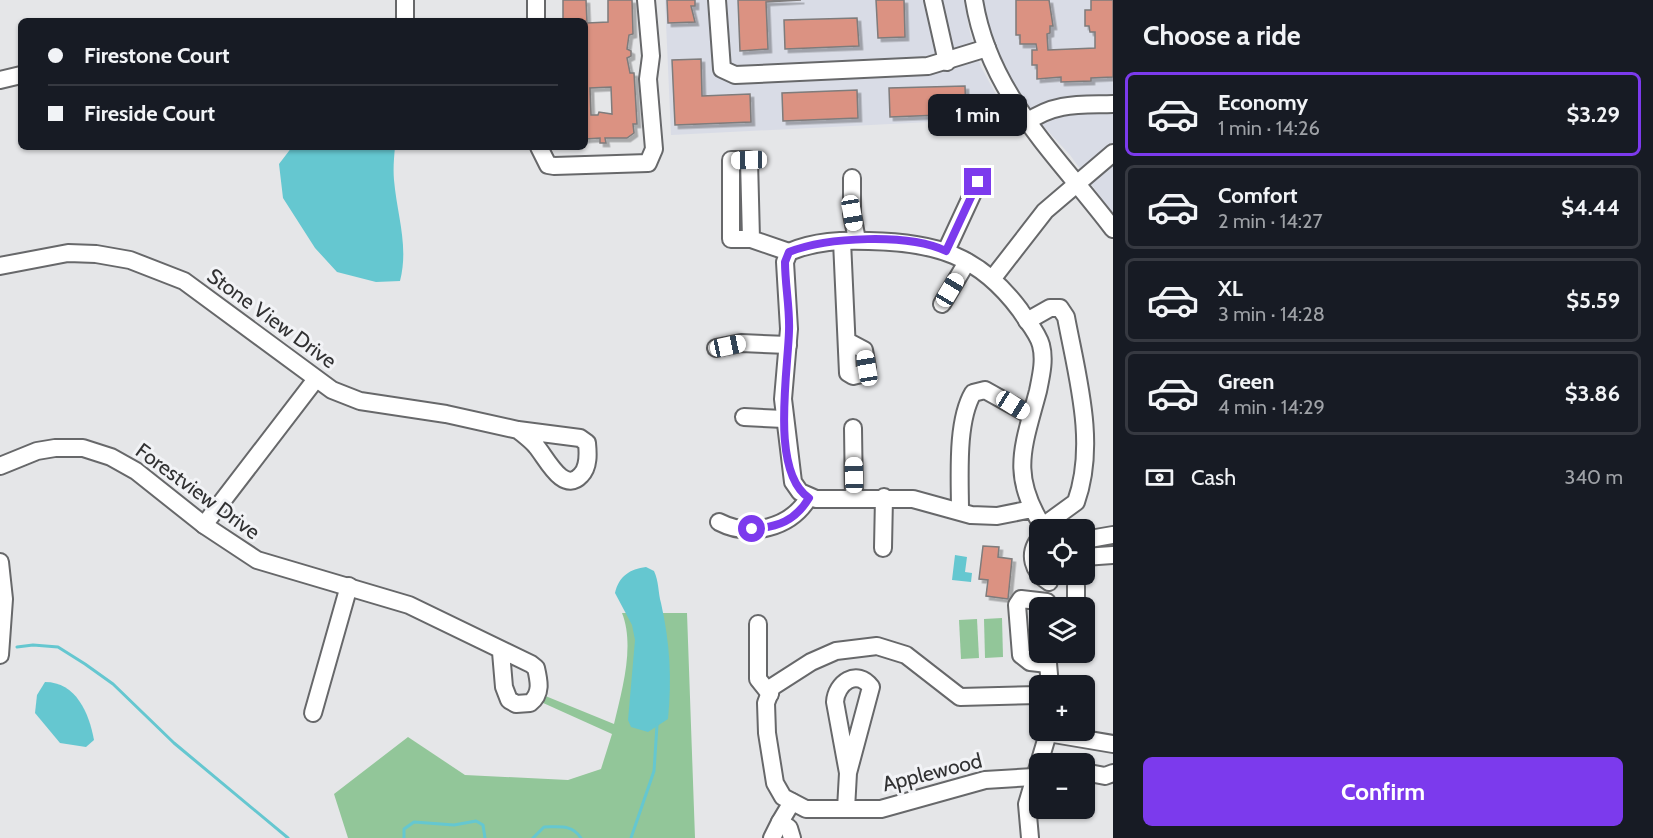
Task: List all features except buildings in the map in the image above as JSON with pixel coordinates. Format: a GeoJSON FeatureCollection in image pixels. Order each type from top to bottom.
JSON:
{"type":"FeatureCollection","features":[{"type":"Feature","properties":{"kind":"street"},"geometry":{"type":"LineString","coordinates":[[405,0],[405,18]]}},
{"type":"Feature","properties":{"kind":"street"},"geometry":{"type":"LineString","coordinates":[[536,0],[536,18]]}},
{"type":"Feature","properties":{"kind":"street"},"geometry":{"type":"LineString","coordinates":[[540,150],[548,165],[554,166],[648,163],[654,149],[648,79],[651,56],[646,0]]}},
{"type":"Feature","properties":{"kind":"street"},"geometry":{"type":"LineString","coordinates":[[717,0],[722,69],[735,75],[927,66],[947,62],[987,48]]}},
{"type":"Feature","properties":{"kind":"street"},"geometry":{"type":"LineString","coordinates":[[933,0],[947,62]]}},
{"type":"Feature","properties":{"kind":"street"},"geometry":{"type":"LineString","coordinates":[[974,0],[987,48],[1006,89],[1027,122],[1113,229]]}},
{"type":"Feature","properties":{"kind":"street"},"geometry":{"type":"LineString","coordinates":[[0,81],[18,76]]}},
{"type":"Feature","properties":{"kind":"street"},"geometry":{"type":"LineString","coordinates":[[1027,122],[1044,111],[1058,106],[1113,104]]}},
{"type":"Feature","properties":{"kind":"street"},"geometry":{"type":"LineString","coordinates":[[993,278],[1045,211],[1113,153]]}},
{"type":"Feature","properties":{"kind":"street"},"geometry":{"type":"LineString","coordinates":[[848,341],[852,178]]}},
{"type":"Feature","properties":{"kind":"street"},"geometry":{"type":"LineString","coordinates":[[946,251],[978,182]]}},
{"type":"Feature","properties":{"kind":"street"},"geometry":{"type":"LineString","coordinates":[[751,239],[789,252],[809,244],[850,241],[903,241],[936,246],[993,278],[1027,321],[1041,345],[1042,372],[1024,437],[1021,469],[1026,495],[1037,519]]}},
{"type":"Feature","properties":{"kind":"street"},"geometry":{"type":"LineString","coordinates":[[789,252],[785,262],[788,345],[783,399],[793,482],[809,498],[824,500],[884,497],[929,501],[960,511],[997,516],[1032,509]]}},
{"type":"Feature","properties":{"kind":"street","name":"Stone View Drive"},"geometry":{"type":"LineString","coordinates":[[0,266],[68,253],[96,254],[130,260],[156,268],[210,298],[332,390],[360,401],[446,414],[518,430]]}},
{"type":"Feature","properties":{"kind":"street"},"geometry":{"type":"LineString","coordinates":[[942,304],[967,262]]}},
{"type":"Feature","properties":{"kind":"street"},"geometry":{"type":"LineString","coordinates":[[1027,321],[1050,308],[1060,308],[1066,317],[1083,417],[1084,471],[1076,502],[1056,519]]}},
{"type":"Feature","properties":{"kind":"street"},"geometry":{"type":"LineString","coordinates":[[716,348],[741,343],[788,345]]}},
{"type":"Feature","properties":{"kind":"street"},"geometry":{"type":"LineString","coordinates":[[204,525],[316,379]]}},
{"type":"Feature","properties":{"kind":"street"},"geometry":{"type":"LineString","coordinates":[[960,511],[962,442],[966,410],[973,393],[986,390],[1030,416]]}},
{"type":"Feature","properties":{"kind":"street"},"geometry":{"type":"LineString","coordinates":[[744,417],[784,419]]}},
{"type":"Feature","properties":{"kind":"street"},"geometry":{"type":"LineString","coordinates":[[853,428],[854,499]]}},
{"type":"Feature","properties":{"kind":"street","name":"Forestview Drive"},"geometry":{"type":"LineString","coordinates":[[0,466],[37,451],[83,448],[111,457],[136,471],[204,525],[257,560],[409,605],[471,633],[501,652]]}},
{"type":"Feature","properties":{"kind":"street"},"geometry":{"type":"LineString","coordinates":[[884,497],[884,548]]}},
{"type":"Feature","properties":{"kind":"street"},"geometry":{"type":"LineString","coordinates":[[719,522],[733,530],[772,528],[790,520],[801,511],[809,498]]}},
{"type":"Feature","properties":{"kind":"street"},"geometry":{"type":"LineString","coordinates":[[1100,537],[1108,555]]}},
{"type":"Feature","properties":{"kind":"street"},"geometry":{"type":"LineString","coordinates":[[0,562],[4,599],[0,655]]}},
{"type":"Feature","properties":{"kind":"street"},"geometry":{"type":"LineString","coordinates":[[313,713],[349,586]]}},
{"type":"Feature","properties":{"kind":"street"},"geometry":{"type":"LineString","coordinates":[[1076,586],[1076,597]]}},
{"type":"Feature","properties":{"kind":"street"},"geometry":{"type":"LineString","coordinates":[[1029,601],[1021,599],[1017,605],[1021,655],[1029,661]]}},
{"type":"Feature","properties":{"kind":"street"},"geometry":{"type":"LineString","coordinates":[[758,624],[758,679],[770,694]]}},
{"type":"Feature","properties":{"kind":"street"},"geometry":{"type":"LineString","coordinates":[[772,838],[792,802],[783,797],[775,783],[770,761],[766,703],[772,687],[811,662],[836,651],[877,646],[906,655],[960,697],[1029,695]]}},
{"type":"Feature","properties":{"kind":"street"},"geometry":{"type":"LineString","coordinates":[[846,809],[848,773],[871,687],[867,681],[859,679],[841,683],[836,691],[834,702],[848,773]]}},
{"type":"Feature","properties":{"kind":"street"},"geometry":{"type":"LineString","coordinates":[[1095,741],[1113,744]]}},
{"type":"Feature","properties":{"kind":"street","name":"Applewood"},"geometry":{"type":"LineString","coordinates":[[792,802],[806,809],[881,809],[1029,770]]}},
{"type":"Feature","properties":{"kind":"street"},"geometry":{"type":"LineString","coordinates":[[1095,774],[1105,776],[1113,773]]}},
{"type":"Feature","properties":{"kind":"street"},"geometry":{"type":"LineString","coordinates":[[1029,798],[1027,804],[1030,838]]}},
{"type":"Feature","properties":{"kind":"street"},"geometry":{"type":"LineString","coordinates":[[780,822],[789,828],[792,838]]}},
{"type":"Feature","properties":{"kind":"shaded area"},"geometry":{"type":"Polygon","coordinates":[[[665,0],[964,0],[970,33],[981,67],[1009,118],[671,135],[665,0]]]}},
{"type":"Feature","properties":{"kind":"shaded area"},"geometry":{"type":"Polygon","coordinates":[[[981,0],[1113,0],[1113,214],[1070,155],[1019,100],[996,53],[981,0]]]}},
{"type":"Feature","properties":{"kind":"green space"},"geometry":{"type":"Polygon","coordinates":[[[622,613],[687,613],[695,838],[348,838],[334,794],[408,737],[465,775],[568,780],[601,769],[612,734],[541,702],[543,695],[614,724],[626,668],[627,639],[622,613]]]}},
{"type":"Feature","properties":{"kind":"green space"},"geometry":{"type":"Polygon","coordinates":[[[1002,618],[1003,657],[985,658],[984,619],[1002,618]]]}},
{"type":"Feature","properties":{"kind":"green space"},"geometry":{"type":"Polygon","coordinates":[[[977,619],[979,658],[961,659],[959,620],[977,619]]]}},
{"type":"Feature","properties":{"kind":"water"},"geometry":{"type":"Polygon","coordinates":[[[290,150],[395,150],[394,180],[403,243],[400,281],[376,282],[337,272],[315,248],[283,198],[279,164],[290,150]]]}},
{"type":"Feature","properties":{"kind":"water"},"geometry":{"type":"Polygon","coordinates":[[[955,555],[967,557],[965,572],[972,573],[971,582],[952,580],[955,555]]]}},
{"type":"Feature","properties":{"kind":"water"},"geometry":{"type":"Polygon","coordinates":[[[646,567],[654,571],[657,579],[666,632],[670,675],[668,719],[648,732],[631,727],[628,720],[635,640],[632,625],[615,593],[619,582],[626,574],[646,567]]]}},
{"type":"Feature","properties":{"kind":"water"},"geometry":{"type":"Polygon","coordinates":[[[45,682],[65,687],[79,701],[89,720],[94,740],[86,747],[60,743],[35,713],[37,695],[45,682]]]}},
{"type":"Feature","properties":{"kind":"waterway"},"geometry":{"type":"LineString","coordinates":[[17,647],[33,645],[58,647],[85,664],[113,684],[174,743],[288,838]]}},
{"type":"Feature","properties":{"kind":"waterway"},"geometry":{"type":"LineString","coordinates":[[631,838],[654,771],[657,725]]}},
{"type":"Feature","properties":{"kind":"waterway"},"geometry":{"type":"LineString","coordinates":[[404,838],[404,829],[414,822],[454,825],[476,821],[483,825],[485,838]]}},
{"type":"Feature","properties":{"kind":"waterway"},"geometry":{"type":"LineString","coordinates":[[533,838],[544,827],[569,828],[581,838]]}},
{"type":"Feature","properties":{"kind":"route"},"geometry":{"type":"LineString","coordinates":[[752,529],[772,528],[790,520],[801,511],[809,498],[800,492],[793,482],[784,430],[783,399],[789,329],[785,262],[789,252],[809,244],[857,240],[903,241],[936,246],[946,251],[978,182]]}}]}
